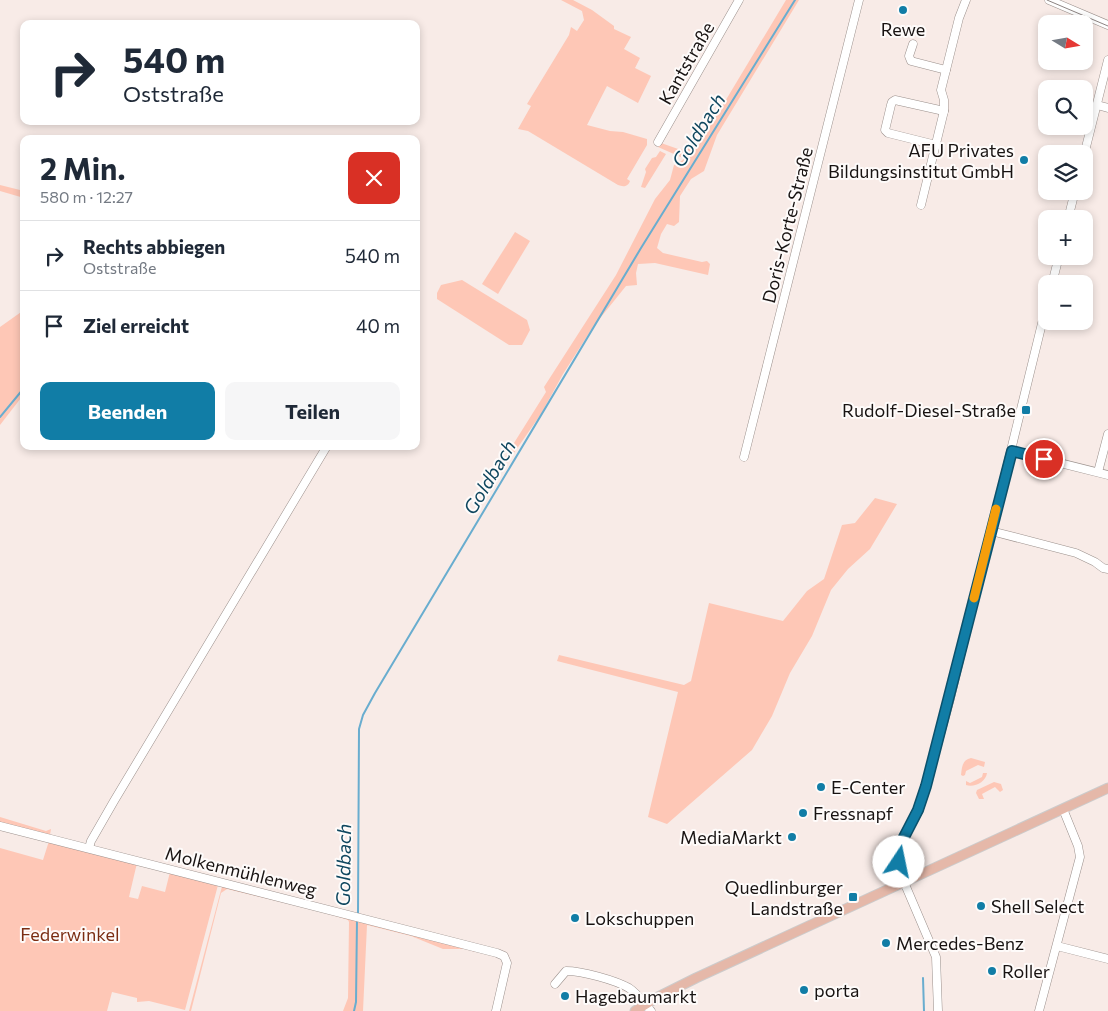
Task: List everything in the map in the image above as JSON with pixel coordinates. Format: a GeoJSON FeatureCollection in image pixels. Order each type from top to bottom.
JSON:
{"type":"FeatureCollection","features":[{"type":"Feature","properties":{"kind":"main road"},"geometry":{"type":"LineString","coordinates":[[636,1011],[648,1008],[696,978],[1108,788]]}},
{"type":"Feature","properties":{"kind":"street","name":"Kantstraße"},"geometry":{"type":"LineString","coordinates":[[658,142],[740,0]]}},
{"type":"Feature","properties":{"kind":"street","name":"Doris-Korte-Straße"},"geometry":{"type":"LineString","coordinates":[[744,457],[859,0]]}},
{"type":"Feature","properties":{"kind":"street"},"geometry":{"type":"LineString","coordinates":[[921,205],[944,111],[944,100],[941,90],[959,18],[966,0]]}},
{"type":"Feature","properties":{"kind":"street"},"geometry":{"type":"LineString","coordinates":[[1049,0],[1108,24]]}},
{"type":"Feature","properties":{"kind":"street"},"geometry":{"type":"LineString","coordinates":[[913,44],[909,56],[911,61],[946,70]]}},
{"type":"Feature","properties":{"kind":"street"},"geometry":{"type":"LineString","coordinates":[[1087,145],[1108,60]]}},
{"type":"Feature","properties":{"kind":"street"},"geometry":{"type":"LineString","coordinates":[[936,145],[888,133],[885,130],[890,105],[895,100],[944,111]]}},
{"type":"Feature","properties":{"kind":"street"},"geometry":{"type":"LineString","coordinates":[[1097,105],[1108,108]]}},
{"type":"Feature","properties":{"kind":"street"},"geometry":{"type":"LineString","coordinates":[[938,1011],[936,957],[904,882],[898,859],[900,847],[918,810],[926,786],[1012,451],[1041,330]]}},
{"type":"Feature","properties":{"kind":"street"},"geometry":{"type":"LineString","coordinates":[[1098,472],[1108,434]]}},
{"type":"Feature","properties":{"kind":"street"},"geometry":{"type":"LineString","coordinates":[[88,848],[325,450]]}},
{"type":"Feature","properties":{"kind":"street"},"geometry":{"type":"LineString","coordinates":[[1012,451],[1108,475]]}},
{"type":"Feature","properties":{"kind":"street"},"geometry":{"type":"LineString","coordinates":[[991,531],[1076,554],[1108,569]]}},
{"type":"Feature","properties":{"kind":"street"},"geometry":{"type":"LineString","coordinates":[[1039,1011],[1080,857],[1078,846],[1063,808]]}},
{"type":"Feature","properties":{"kind":"street","name":"Molkenmühlenweg"},"geometry":{"type":"LineString","coordinates":[[0,826],[497,953],[504,956],[507,963],[496,1011]]}},
{"type":"Feature","properties":{"kind":"street"},"geometry":{"type":"LineString","coordinates":[[1057,946],[1108,958]]}},
{"type":"Feature","properties":{"kind":"street"},"geometry":{"type":"LineString","coordinates":[[555,984],[566,971],[573,971],[627,987],[648,1008]]}},
{"type":"Feature","properties":{"kind":"green space"},"geometry":{"type":"Polygon","coordinates":[[[561,0],[573,0],[592,10],[614,26],[614,29],[631,37],[624,49],[640,58],[635,68],[651,76],[638,103],[607,86],[587,125],[647,139],[647,145],[627,179],[630,181],[629,183],[625,186],[618,185],[528,131],[518,129],[531,106],[527,104],[569,35],[571,27],[577,31],[584,20],[582,11],[561,0]]]}},
{"type":"Feature","properties":{"kind":"green space"},"geometry":{"type":"Polygon","coordinates":[[[786,0],[799,0],[717,135],[704,171],[691,179],[680,196],[679,222],[674,226],[667,224],[661,234],[657,248],[663,253],[702,262],[707,261],[710,264],[708,275],[655,263],[638,264],[636,273],[637,285],[626,286],[593,327],[563,374],[541,414],[507,463],[504,459],[546,392],[544,387],[616,275],[655,199],[670,180],[674,165],[683,160],[683,158],[658,147],[661,143],[681,150],[689,143],[697,148],[786,0]]]}},
{"type":"Feature","properties":{"kind":"green space"},"geometry":{"type":"Polygon","coordinates":[[[660,151],[666,154],[645,188],[641,187],[646,172],[645,169],[652,158],[656,157],[660,151]]]}},
{"type":"Feature","properties":{"kind":"green space"},"geometry":{"type":"Polygon","coordinates":[[[0,185],[20,190],[20,197],[0,191],[0,185]]]}},
{"type":"Feature","properties":{"kind":"green space"},"geometry":{"type":"Polygon","coordinates":[[[515,232],[530,241],[498,294],[482,284],[515,232]]]}},
{"type":"Feature","properties":{"kind":"green space"},"geometry":{"type":"Polygon","coordinates":[[[462,280],[527,320],[530,330],[522,345],[509,345],[437,299],[437,293],[441,285],[462,280]]]}},
{"type":"Feature","properties":{"kind":"green space"},"geometry":{"type":"Polygon","coordinates":[[[20,313],[20,399],[0,425],[0,327],[20,313]]]}},
{"type":"Feature","properties":{"kind":"green space"},"geometry":{"type":"Polygon","coordinates":[[[875,498],[897,504],[870,549],[848,569],[831,590],[812,636],[790,673],[772,716],[752,750],[667,824],[648,817],[678,692],[557,661],[559,655],[684,685],[691,681],[709,603],[783,621],[807,591],[824,579],[842,525],[855,523],[875,498]]]}},
{"type":"Feature","properties":{"kind":"green space"},"geometry":{"type":"Polygon","coordinates":[[[971,758],[985,762],[984,767],[978,765],[966,771],[965,775],[961,775],[964,762],[971,758]]]}},
{"type":"Feature","properties":{"kind":"green space"},"geometry":{"type":"Polygon","coordinates":[[[983,773],[987,773],[982,782],[973,786],[966,785],[966,781],[970,783],[982,777],[983,773]]]}},
{"type":"Feature","properties":{"kind":"green space"},"geometry":{"type":"Polygon","coordinates":[[[994,782],[1001,784],[1003,790],[1000,792],[995,787],[982,794],[984,799],[979,799],[976,793],[977,790],[994,782]]]}},
{"type":"Feature","properties":{"kind":"green space"},"geometry":{"type":"Polygon","coordinates":[[[0,817],[46,831],[51,829],[50,835],[0,823],[0,817]]]}},
{"type":"Feature","properties":{"kind":"green space","name":"Federwinkel"},"geometry":{"type":"Polygon","coordinates":[[[49,841],[137,863],[129,897],[138,899],[142,886],[165,892],[170,872],[218,885],[185,1010],[149,1001],[137,1002],[137,998],[112,992],[107,1011],[0,1011],[0,848],[43,860],[49,841]]]}},
{"type":"Feature","properties":{"kind":"green space"},"geometry":{"type":"Polygon","coordinates":[[[226,886],[475,949],[474,952],[470,949],[443,949],[411,936],[367,925],[363,1011],[343,1011],[348,998],[348,920],[323,912],[227,889],[221,893],[191,1011],[189,1011],[221,890],[222,887],[226,886]]]}},
{"type":"Feature","properties":{"kind":"waterway","name":"Goldbach"},"geometry":{"type":"LineString","coordinates":[[358,914],[359,729],[363,715],[641,248],[795,0]]}},
{"type":"Feature","properties":{"kind":"waterway"},"geometry":{"type":"LineString","coordinates":[[0,417],[20,393]]}},
{"type":"Feature","properties":{"kind":"waterway","name":"Goldbach"},"geometry":{"type":"LineString","coordinates":[[354,1011],[356,1002],[357,919]]}},
{"type":"Feature","properties":{"kind":"waterway"},"geometry":{"type":"LineString","coordinates":[[923,978],[924,1011]]}},
{"type":"Feature","properties":{"kind":"tram line"},"geometry":{"type":"LineString","coordinates":[[1047,0],[1108,26]]}},
{"type":"Feature","properties":{"kind":"slow traffic"},"geometry":{"type":"LineString","coordinates":[[974,598],[996,509]]}},
{"type":"Feature","properties":{"kind":"place","name":"Rewe"},"geometry":{"type":"Point","coordinates":[903,10]}},
{"type":"Feature","properties":{"kind":"place","name":"AFU Privates Bildungsinstitut GmbH"},"geometry":{"type":"Point","coordinates":[1024,160]}},
{"type":"Feature","properties":{"kind":"place","name":"Rudolf-Diesel-Straße"},"geometry":{"type":"Point","coordinates":[1026,410]}},
{"type":"Feature","properties":{"kind":"place","name":"E-Center"},"geometry":{"type":"Point","coordinates":[821,787]}},
{"type":"Feature","properties":{"kind":"place","name":"Fressnapf"},"geometry":{"type":"Point","coordinates":[803,813]}},
{"type":"Feature","properties":{"kind":"place","name":"MediaMarkt"},"geometry":{"type":"Point","coordinates":[792,837]}},
{"type":"Feature","properties":{"kind":"place","name":"Quedlinburger Landstraße"},"geometry":{"type":"Point","coordinates":[853,897]}},
{"type":"Feature","properties":{"kind":"place","name":"Shell Select"},"geometry":{"type":"Point","coordinates":[981,906]}},
{"type":"Feature","properties":{"kind":"place","name":"Lokschuppen"},"geometry":{"type":"Point","coordinates":[575,918]}},
{"type":"Feature","properties":{"kind":"place","name":"Mercedes-Benz"},"geometry":{"type":"Point","coordinates":[886,943]}},
{"type":"Feature","properties":{"kind":"place","name":"Roller"},"geometry":{"type":"Point","coordinates":[992,971]}},
{"type":"Feature","properties":{"kind":"place","name":"porta"},"geometry":{"type":"Point","coordinates":[804,990]}},
{"type":"Feature","properties":{"kind":"place","name":"Hagebaumarkt"},"geometry":{"type":"Point","coordinates":[565,996]}},
{"type":"Feature","properties":{"kind":"route"},"geometry":{"type":"LineString","coordinates":[[899,862],[898,854],[901,843],[922,801],[950,699],[1002,484],[1012,451],[1044,459]]}}]}
